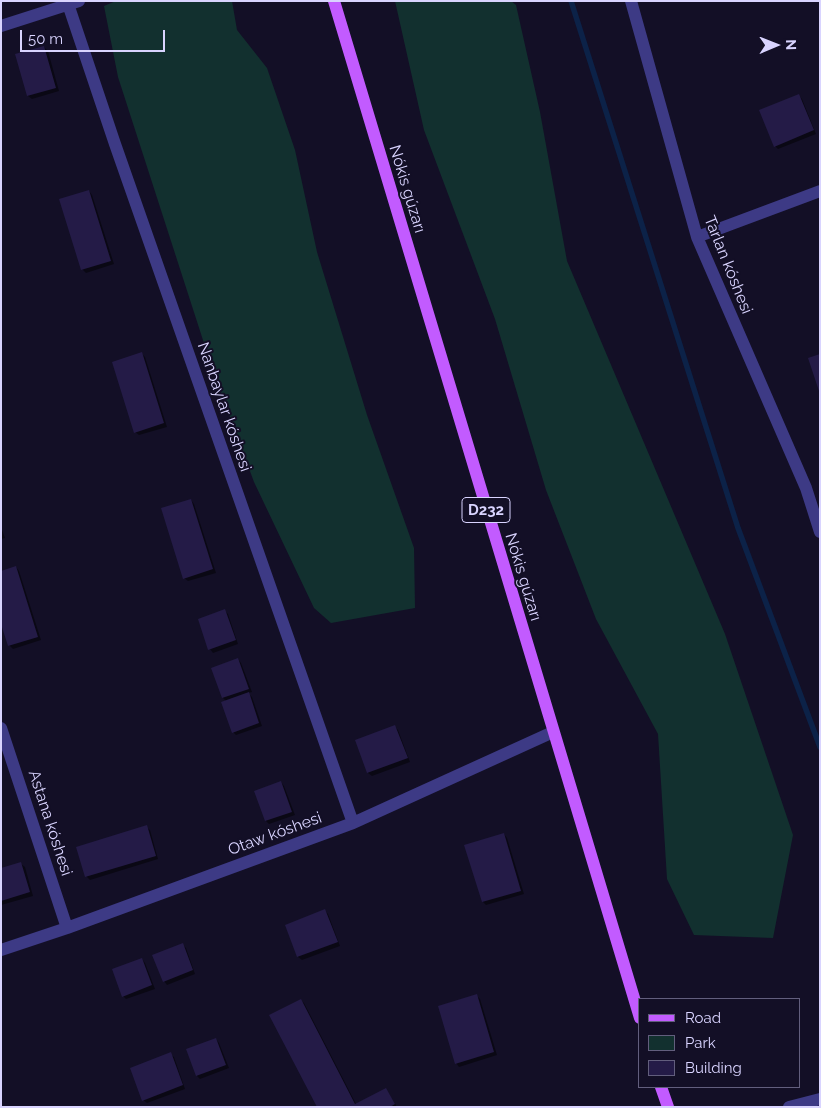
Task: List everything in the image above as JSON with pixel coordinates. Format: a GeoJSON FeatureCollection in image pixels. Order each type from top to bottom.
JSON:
{"type":"FeatureCollection","features":[{"type":"Feature","properties":{"kind":"main road","name":"Nókis gúzarı"},"geometry":{"type":"LineString","coordinates":[[334,1],[552,732],[638,1012]]}},
{"type":"Feature","properties":{"kind":"main road"},"geometry":{"type":"LineString","coordinates":[[661,1088],[668,1107]]}},
{"type":"Feature","properties":{"kind":"street","name":"Tarlan kóshesi"},"geometry":{"type":"LineString","coordinates":[[631,1],[697,237],[806,488],[820,532]]}},
{"type":"Feature","properties":{"kind":"street"},"geometry":{"type":"LineString","coordinates":[[1,26],[72,3]]}},
{"type":"Feature","properties":{"kind":"street","name":"Nanbaylar kóshesi"},"geometry":{"type":"LineString","coordinates":[[72,3],[115,144],[353,823]]}},
{"type":"Feature","properties":{"kind":"street"},"geometry":{"type":"LineString","coordinates":[[697,237],[820,191]]}},
{"type":"Feature","properties":{"kind":"street","name":"Astana kóshesi"},"geometry":{"type":"LineString","coordinates":[[1,728],[67,928]]}},
{"type":"Feature","properties":{"kind":"street","name":"Otaw kóshesi"},"geometry":{"type":"LineString","coordinates":[[1,950],[67,928],[353,823],[552,732]]}},
{"type":"Feature","properties":{"kind":"street"},"geometry":{"type":"LineString","coordinates":[[789,1107],[820,1099]]}},
{"type":"Feature","properties":{"kind":"green space"},"geometry":{"type":"Polygon","coordinates":[[[116,1],[232,1],[237,30],[267,68],[295,150],[317,252],[367,415],[414,548],[415,608],[331,623],[314,608],[254,482],[212,368],[118,77],[104,6],[116,1]]]}},
{"type":"Feature","properties":{"kind":"green space"},"geometry":{"type":"Polygon","coordinates":[[[395,1],[511,1],[516,5],[540,112],[567,261],[725,634],[793,835],[773,938],[694,935],[667,879],[658,734],[596,619],[546,490],[495,319],[424,130],[395,1]]]}},
{"type":"Feature","properties":{"kind":"building"},"geometry":{"type":"Polygon","coordinates":[[[44,46],[56,88],[27,96],[15,54],[44,46]]]}},
{"type":"Feature","properties":{"kind":"building"},"geometry":{"type":"Polygon","coordinates":[[[799,94],[814,130],[774,147],[759,110],[799,94]]]}},
{"type":"Feature","properties":{"kind":"building"},"geometry":{"type":"Polygon","coordinates":[[[89,190],[111,261],[81,270],[59,199],[89,190]]]}},
{"type":"Feature","properties":{"kind":"building"},"geometry":{"type":"Polygon","coordinates":[[[142,352],[164,423],[134,433],[112,362],[142,352]]]}},
{"type":"Feature","properties":{"kind":"building"},"geometry":{"type":"Polygon","coordinates":[[[820,354],[820,391],[819,391],[808,358],[820,354]]]}},
{"type":"Feature","properties":{"kind":"building"},"geometry":{"type":"Polygon","coordinates":[[[191,499],[213,569],[183,579],[161,508],[191,499]]]}},
{"type":"Feature","properties":{"kind":"building"},"geometry":{"type":"Polygon","coordinates":[[[16,566],[38,637],[8,646],[1,624],[1,571],[16,566]]]}},
{"type":"Feature","properties":{"kind":"building"},"geometry":{"type":"Polygon","coordinates":[[[225,609],[236,640],[208,650],[198,619],[225,609]]]}},
{"type":"Feature","properties":{"kind":"building"},"geometry":{"type":"Polygon","coordinates":[[[238,658],[249,689],[222,698],[211,668],[238,658]]]}},
{"type":"Feature","properties":{"kind":"building"},"geometry":{"type":"Polygon","coordinates":[[[249,692],[259,723],[232,733],[221,702],[249,692]]]}},
{"type":"Feature","properties":{"kind":"building"},"geometry":{"type":"Polygon","coordinates":[[[395,725],[408,758],[367,773],[355,740],[395,725]]]}},
{"type":"Feature","properties":{"kind":"building"},"geometry":{"type":"Polygon","coordinates":[[[281,781],[292,812],[265,821],[254,791],[281,781]]]}},
{"type":"Feature","properties":{"kind":"building"},"geometry":{"type":"Polygon","coordinates":[[[147,825],[156,856],[85,877],[76,847],[147,825]]]}},
{"type":"Feature","properties":{"kind":"building"},"geometry":{"type":"Polygon","coordinates":[[[504,833],[521,891],[482,902],[464,845],[504,833]]]}},
{"type":"Feature","properties":{"kind":"building"},"geometry":{"type":"Polygon","coordinates":[[[21,862],[30,892],[1,901],[1,868],[21,862]]]}},
{"type":"Feature","properties":{"kind":"building"},"geometry":{"type":"Polygon","coordinates":[[[325,909],[338,942],[297,957],[285,925],[325,909]]]}},
{"type":"Feature","properties":{"kind":"building"},"geometry":{"type":"Polygon","coordinates":[[[183,943],[193,970],[163,982],[152,955],[183,943]]]}},
{"type":"Feature","properties":{"kind":"building"},"geometry":{"type":"Polygon","coordinates":[[[142,958],[152,985],[122,997],[112,969],[142,958]]]}},
{"type":"Feature","properties":{"kind":"building"},"geometry":{"type":"Polygon","coordinates":[[[477,994],[494,1052],[455,1064],[438,1006],[477,994]]]}},
{"type":"Feature","properties":{"kind":"building"},"geometry":{"type":"Polygon","coordinates":[[[301,999],[355,1104],[386,1088],[395,1104],[390,1107],[317,1107],[269,1015],[301,999]]]}},
{"type":"Feature","properties":{"kind":"building"},"geometry":{"type":"Polygon","coordinates":[[[216,1038],[226,1065],[196,1076],[186,1049],[216,1038]]]}},
{"type":"Feature","properties":{"kind":"building"},"geometry":{"type":"Polygon","coordinates":[[[171,1052],[183,1085],[142,1101],[130,1068],[171,1052]]]}},
{"type":"Feature","properties":{"kind":"waterway"},"geometry":{"type":"LineString","coordinates":[[571,1],[738,528],[820,747]]}}]}
